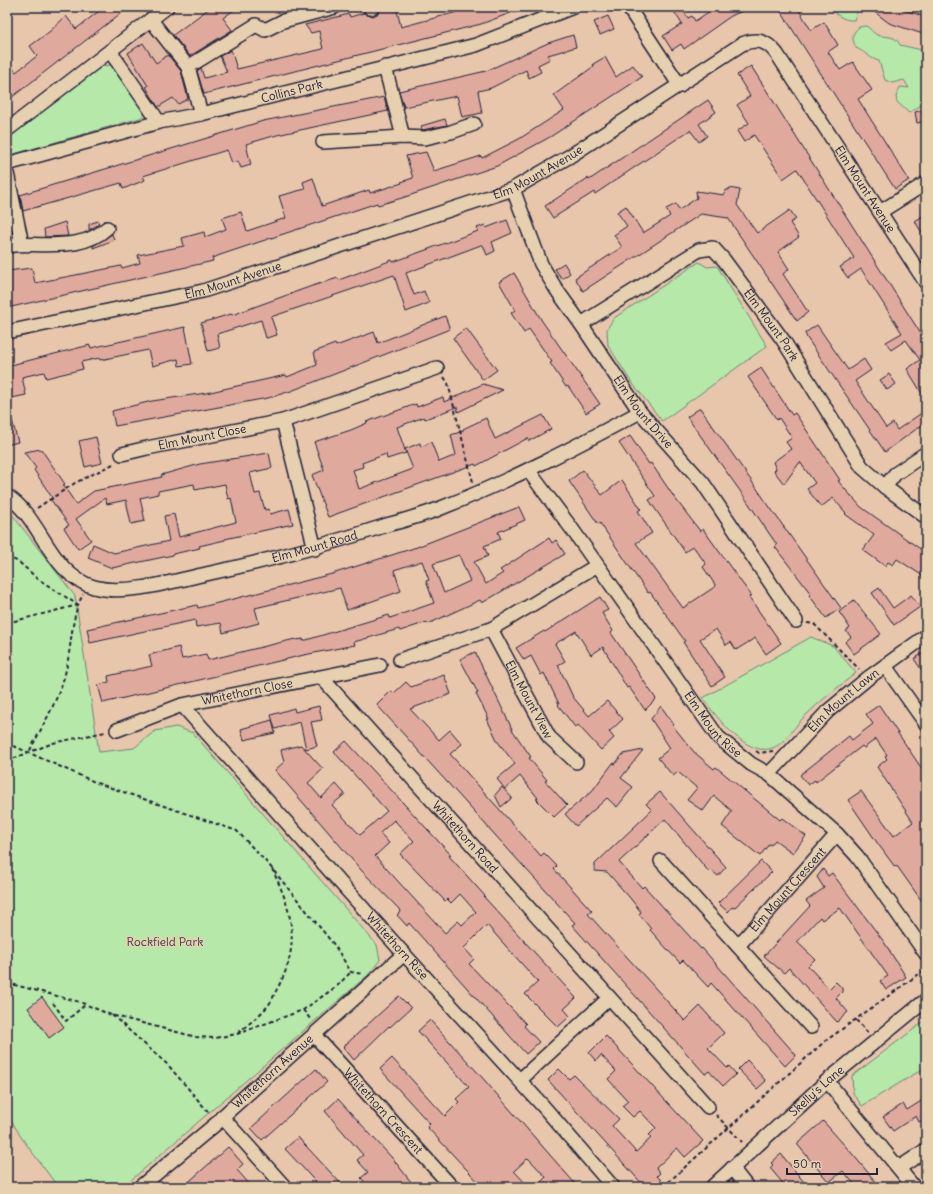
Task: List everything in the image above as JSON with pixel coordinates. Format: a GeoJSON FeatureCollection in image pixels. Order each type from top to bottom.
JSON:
{"type":"FeatureCollection","features":[{"type":"Feature","properties":{"kind":"street"},"geometry":{"type":"LineString","coordinates":[[7,130],[167,7]]}},
{"type":"Feature","properties":{"kind":"street"},"geometry":{"type":"LineString","coordinates":[[188,67],[256,25],[264,30],[283,21],[335,7]]}},
{"type":"Feature","properties":{"kind":"street","name":"Collins Park"},"geometry":{"type":"LineString","coordinates":[[7,164],[159,122],[201,114],[476,45],[574,7]]}},
{"type":"Feature","properties":{"kind":"street"},"geometry":{"type":"LineString","coordinates":[[628,7],[680,86]]}},
{"type":"Feature","properties":{"kind":"street"},"geometry":{"type":"LineString","coordinates":[[151,20],[188,67],[201,114]]}},
{"type":"Feature","properties":{"kind":"street","name":"Elm Mount Avenue"},"geometry":{"type":"LineString","coordinates":[[7,332],[203,291],[513,189],[570,156],[680,86],[742,44],[756,40],[764,41],[770,45],[926,283]]}},
{"type":"Feature","properties":{"kind":"street"},"geometry":{"type":"LineString","coordinates":[[110,51],[159,122]]}},
{"type":"Feature","properties":{"kind":"street"},"geometry":{"type":"LineString","coordinates":[[385,67],[403,137]]}},
{"type":"Feature","properties":{"kind":"street"},"geometry":{"type":"LineString","coordinates":[[324,142],[403,137],[425,138],[451,132],[474,124]]}},
{"type":"Feature","properties":{"kind":"street"},"geometry":{"type":"LineString","coordinates":[[7,173],[22,244]]}},
{"type":"Feature","properties":{"kind":"street"},"geometry":{"type":"LineString","coordinates":[[880,212],[926,183]]}},
{"type":"Feature","properties":{"kind":"street","name":"Elm Mount Drive"},"geometry":{"type":"LineString","coordinates":[[513,189],[541,264],[556,290],[581,324],[640,412],[703,483],[796,621]]}},
{"type":"Feature","properties":{"kind":"street"},"geometry":{"type":"LineString","coordinates":[[7,246],[22,244],[70,244],[86,240],[107,228]]}},
{"type":"Feature","properties":{"kind":"street","name":"Elm Mount Park"},"geometry":{"type":"LineString","coordinates":[[581,324],[699,250],[713,248],[724,260],[783,340],[862,468],[926,517]]}},
{"type":"Feature","properties":{"kind":"street","name":"Elm Mount Close"},"geometry":{"type":"LineString","coordinates":[[122,454],[283,421],[437,368]]}},
{"type":"Feature","properties":{"kind":"street","name":"Elm Mount Road"},"geometry":{"type":"LineString","coordinates":[[7,496],[14,500],[59,563],[72,576],[94,587],[122,590],[163,584],[315,549],[440,508],[528,470],[640,412]]}},
{"type":"Feature","properties":{"kind":"street"},"geometry":{"type":"LineString","coordinates":[[283,421],[315,549]]}},
{"type":"Feature","properties":{"kind":"street"},"geometry":{"type":"LineString","coordinates":[[885,487],[895,474],[926,453]]}},
{"type":"Feature","properties":{"kind":"street","name":"Elm Mount Rise"},"geometry":{"type":"LineString","coordinates":[[528,470],[572,529],[596,566],[718,737],[751,764],[769,774],[837,834],[857,856],[926,954]]}},
{"type":"Feature","properties":{"kind":"street"},"geometry":{"type":"LineString","coordinates":[[400,660],[491,629],[596,566]]}},
{"type":"Feature","properties":{"kind":"street","name":"Elm Mount View"},"geometry":{"type":"LineString","coordinates":[[491,629],[550,737],[576,762]]}},
{"type":"Feature","properties":{"kind":"street","name":"Elm Mount Lawn"},"geometry":{"type":"LineString","coordinates":[[769,774],[828,711],[868,678],[926,636]]}},
{"type":"Feature","properties":{"kind":"street","name":"Whitethorn Close"},"geometry":{"type":"LineString","coordinates":[[117,730],[182,705],[322,678],[380,665]]}},
{"type":"Feature","properties":{"kind":"street"},"geometry":{"type":"LineString","coordinates":[[885,666],[926,724]]}},
{"type":"Feature","properties":{"kind":"street","name":"Whitethorn Road"},"geometry":{"type":"LineString","coordinates":[[322,678],[708,1107]]}},
{"type":"Feature","properties":{"kind":"street","name":"Whitethorn Rise"},"geometry":{"type":"LineString","coordinates":[[182,705],[404,954],[520,1080],[613,1187]]}},
{"type":"Feature","properties":{"kind":"street","name":"Elm Mount Crescent"},"geometry":{"type":"LineString","coordinates":[[738,946],[837,834]]}},
{"type":"Feature","properties":{"kind":"street"},"geometry":{"type":"LineString","coordinates":[[660,861],[811,1027]]}},
{"type":"Feature","properties":{"kind":"street","name":"Whitethorn Avenue"},"geometry":{"type":"LineString","coordinates":[[140,1187],[219,1120],[404,954]]}},
{"type":"Feature","properties":{"kind":"street"},"geometry":{"type":"LineString","coordinates":[[520,1080],[609,998]]}},
{"type":"Feature","properties":{"kind":"street","name":"Skelly's Lane"},"geometry":{"type":"LineString","coordinates":[[712,1187],[750,1150],[827,1081],[926,1000]]}},
{"type":"Feature","properties":{"kind":"street","name":"Whitethorn Crescent"},"geometry":{"type":"LineString","coordinates":[[314,1035],[452,1187]]}},
{"type":"Feature","properties":{"kind":"street"},"geometry":{"type":"LineString","coordinates":[[827,1081],[914,1187]]}},
{"type":"Feature","properties":{"kind":"street"},"geometry":{"type":"LineString","coordinates":[[219,1120],[285,1187]]}},
{"type":"Feature","properties":{"kind":"street"},"geometry":{"type":"LineString","coordinates":[[899,1168],[926,1150]]}},
{"type":"Feature","properties":{"kind":"street"},"geometry":{"type":"LineString","coordinates":[[732,1168],[747,1187]]}},
{"type":"Feature","properties":{"kind":"path"},"geometry":{"type":"LineString","coordinates":[[437,368],[448,383],[476,493]]}},
{"type":"Feature","properties":{"kind":"path"},"geometry":{"type":"LineString","coordinates":[[26,515],[75,483],[118,462],[122,454]]}},
{"type":"Feature","properties":{"kind":"path"},"geometry":{"type":"LineString","coordinates":[[7,556],[20,563],[38,579],[78,605]]}},
{"type":"Feature","properties":{"kind":"path"},"geometry":{"type":"LineString","coordinates":[[29,752],[50,713],[60,687],[66,670],[73,625],[78,605],[89,584]]}},
{"type":"Feature","properties":{"kind":"path"},"geometry":{"type":"LineString","coordinates":[[7,624],[78,605]]}},
{"type":"Feature","properties":{"kind":"path"},"geometry":{"type":"LineString","coordinates":[[796,621],[814,624],[868,678]]}},
{"type":"Feature","properties":{"kind":"path"},"geometry":{"type":"LineString","coordinates":[[7,761],[64,740],[117,730]]}},
{"type":"Feature","properties":{"kind":"path"},"geometry":{"type":"LineString","coordinates":[[7,743],[97,783],[237,831],[269,865],[335,946],[351,972],[368,975],[374,982]]}},
{"type":"Feature","properties":{"kind":"path"},"geometry":{"type":"LineString","coordinates":[[751,749],[759,753],[776,750]]}},
{"type":"Feature","properties":{"kind":"path"},"geometry":{"type":"LineString","coordinates":[[237,1034],[267,1008],[285,975],[292,950],[289,912],[282,889],[269,865]]}},
{"type":"Feature","properties":{"kind":"path"},"geometry":{"type":"LineString","coordinates":[[662,1187],[824,1042],[926,969]]}},
{"type":"Feature","properties":{"kind":"path"},"geometry":{"type":"LineString","coordinates":[[7,983],[86,1004],[112,1015],[196,1036],[215,1038],[237,1034],[303,1010],[337,986],[351,972]]}},
{"type":"Feature","properties":{"kind":"path"},"geometry":{"type":"LineString","coordinates":[[53,1003],[66,1021],[86,1004]]}},
{"type":"Feature","properties":{"kind":"path"},"geometry":{"type":"LineString","coordinates":[[112,1015],[168,1065],[219,1120]]}},
{"type":"Feature","properties":{"kind":"path"},"geometry":{"type":"LineString","coordinates":[[856,1020],[876,1041]]}},
{"type":"Feature","properties":{"kind":"path"},"geometry":{"type":"LineString","coordinates":[[708,1107],[750,1150]]}},
{"type":"Feature","properties":{"kind":"shaded area"},"geometry":{"type":"Polygon","coordinates":[[[158,27],[186,67],[198,111],[165,116],[157,109],[126,59],[127,46],[142,34],[158,27]]]}},
{"type":"Feature","properties":{"kind":"green space"},"geometry":{"type":"Polygon","coordinates":[[[828,7],[858,7],[854,20],[850,20],[840,16],[828,7]]]}},
{"type":"Feature","properties":{"kind":"green space"},"geometry":{"type":"Polygon","coordinates":[[[866,26],[877,35],[896,39],[900,45],[926,51],[926,102],[909,113],[897,102],[896,97],[900,87],[909,88],[904,80],[892,83],[885,80],[879,61],[873,59],[863,51],[856,48],[853,34],[859,27],[866,26]]]}},
{"type":"Feature","properties":{"kind":"green space"},"geometry":{"type":"Polygon","coordinates":[[[110,65],[120,69],[145,109],[145,114],[140,118],[7,156],[7,138],[98,67],[110,65]]]}},
{"type":"Feature","properties":{"kind":"green space"},"geometry":{"type":"Polygon","coordinates":[[[699,262],[707,267],[717,266],[767,346],[662,421],[630,380],[608,345],[607,329],[614,318],[699,262]]]}},
{"type":"Feature","properties":{"kind":"green space","name":"Rockfield Park"},"geometry":{"type":"Polygon","coordinates":[[[7,508],[75,596],[99,752],[134,748],[155,731],[176,727],[193,733],[377,945],[380,960],[368,975],[123,1187],[58,1187],[21,1137],[7,1113],[7,508]]]}},
{"type":"Feature","properties":{"kind":"green space"},"geometry":{"type":"Polygon","coordinates":[[[811,637],[833,646],[856,673],[810,711],[782,742],[771,748],[760,749],[748,745],[727,728],[703,698],[811,637]]]}},
{"type":"Feature","properties":{"kind":"green space"},"geometry":{"type":"Polygon","coordinates":[[[926,1020],[926,1067],[862,1106],[853,1093],[852,1076],[926,1020]]]}},
{"type":"Feature","properties":{"kind":"building"},"geometry":{"type":"Polygon","coordinates":[[[104,7],[129,7],[7,101],[7,61],[16,72],[37,56],[30,46],[49,32],[66,16],[76,29],[104,7]]]}},
{"type":"Feature","properties":{"kind":"building"},"geometry":{"type":"Polygon","coordinates":[[[211,7],[238,7],[223,18],[232,30],[190,56],[173,35],[211,7]]]}},
{"type":"Feature","properties":{"kind":"building"},"geometry":{"type":"Polygon","coordinates":[[[381,7],[396,7],[401,27],[457,12],[456,7],[524,8],[481,24],[204,94],[197,71],[201,68],[204,78],[227,72],[220,56],[231,50],[237,69],[323,49],[319,31],[311,33],[305,25],[349,14],[350,17],[364,13],[373,16],[379,13],[381,7]]]}},
{"type":"Feature","properties":{"kind":"building"},"geometry":{"type":"Polygon","coordinates":[[[671,7],[681,7],[688,18],[692,16],[695,21],[716,7],[751,7],[731,16],[684,49],[681,44],[672,50],[663,36],[682,24],[671,7]]]}},
{"type":"Feature","properties":{"kind":"building"},"geometry":{"type":"Polygon","coordinates":[[[778,7],[797,7],[811,30],[824,22],[838,45],[828,52],[840,70],[853,62],[872,90],[858,99],[909,180],[895,189],[778,7]]]}},
{"type":"Feature","properties":{"kind":"building"},"geometry":{"type":"Polygon","coordinates":[[[868,7],[895,7],[926,17],[926,35],[889,23],[868,7]]]}},
{"type":"Feature","properties":{"kind":"building"},"geometry":{"type":"Polygon","coordinates":[[[608,16],[614,29],[600,35],[594,22],[608,16]]]}},
{"type":"Feature","properties":{"kind":"building"},"geometry":{"type":"Polygon","coordinates":[[[573,35],[576,47],[548,55],[550,59],[538,65],[541,72],[529,78],[526,70],[491,88],[478,91],[482,113],[462,117],[457,96],[404,107],[399,91],[486,71],[548,43],[573,35]]]}},
{"type":"Feature","properties":{"kind":"building"},"geometry":{"type":"Polygon","coordinates":[[[143,43],[156,63],[168,55],[181,71],[188,99],[178,104],[173,98],[158,107],[146,87],[148,86],[128,53],[143,43]]]}},
{"type":"Feature","properties":{"kind":"building"},"geometry":{"type":"Polygon","coordinates":[[[605,57],[616,77],[633,65],[642,77],[550,137],[497,166],[402,198],[378,205],[377,203],[226,253],[212,258],[213,261],[7,308],[7,271],[32,268],[35,283],[121,266],[122,268],[140,263],[138,255],[184,246],[182,238],[204,232],[205,237],[226,229],[222,218],[241,212],[247,231],[286,218],[279,196],[305,189],[303,182],[313,178],[322,206],[369,190],[370,193],[413,178],[406,156],[426,152],[434,171],[481,156],[482,158],[519,139],[564,110],[554,95],[594,66],[593,64],[605,57]]]}},
{"type":"Feature","properties":{"kind":"building"},"geometry":{"type":"Polygon","coordinates":[[[751,66],[926,342],[926,400],[907,369],[920,360],[906,340],[891,350],[886,342],[902,333],[861,269],[848,278],[840,267],[854,258],[797,169],[783,179],[754,135],[744,142],[737,131],[749,123],[737,105],[750,96],[737,75],[751,66]]]}},
{"type":"Feature","properties":{"kind":"building"},"geometry":{"type":"Polygon","coordinates":[[[384,97],[388,111],[277,135],[246,144],[251,165],[241,168],[238,161],[232,163],[227,150],[143,176],[145,180],[123,189],[121,183],[23,211],[20,195],[263,121],[384,97]]]}},
{"type":"Feature","properties":{"kind":"building"},"geometry":{"type":"Polygon","coordinates":[[[708,100],[716,112],[699,124],[707,136],[699,142],[690,130],[595,194],[594,192],[553,218],[545,206],[588,178],[589,180],[708,100]]]}},
{"type":"Feature","properties":{"kind":"building"},"geometry":{"type":"Polygon","coordinates":[[[924,110],[926,121],[917,123],[915,112],[924,110]]]}},
{"type":"Feature","properties":{"kind":"building"},"geometry":{"type":"Polygon","coordinates":[[[445,119],[447,125],[422,130],[421,126],[445,119]]]}},
{"type":"Feature","properties":{"kind":"building"},"geometry":{"type":"Polygon","coordinates":[[[729,188],[740,190],[737,205],[757,233],[790,210],[796,219],[790,223],[799,237],[778,252],[789,269],[783,274],[808,312],[797,321],[728,218],[701,214],[583,291],[575,278],[622,247],[614,235],[627,226],[617,212],[626,206],[643,233],[670,216],[666,209],[676,204],[679,210],[697,198],[696,191],[724,195],[725,190],[729,190],[729,188]]]}},
{"type":"Feature","properties":{"kind":"building"},"geometry":{"type":"Polygon","coordinates":[[[926,214],[926,240],[915,221],[926,214]]]}},
{"type":"Feature","properties":{"kind":"building"},"geometry":{"type":"Polygon","coordinates":[[[507,220],[512,233],[492,242],[495,251],[487,255],[483,245],[481,245],[406,273],[414,295],[424,291],[429,303],[406,312],[394,275],[271,317],[277,335],[266,338],[261,320],[217,334],[220,348],[208,351],[201,323],[231,314],[232,315],[312,286],[338,278],[339,280],[392,260],[393,262],[478,231],[477,228],[485,225],[486,228],[507,220]]]}},
{"type":"Feature","properties":{"kind":"building"},"geometry":{"type":"Polygon","coordinates":[[[98,221],[99,224],[89,230],[89,224],[98,221]]]}},
{"type":"Feature","properties":{"kind":"building"},"geometry":{"type":"Polygon","coordinates":[[[65,222],[68,236],[45,237],[44,229],[65,222]]]}},
{"type":"Feature","properties":{"kind":"building"},"geometry":{"type":"Polygon","coordinates":[[[112,234],[114,240],[93,248],[93,246],[112,234]]]}},
{"type":"Feature","properties":{"kind":"building"},"geometry":{"type":"Polygon","coordinates":[[[564,263],[570,273],[562,279],[555,269],[564,263]]]}},
{"type":"Feature","properties":{"kind":"building"},"geometry":{"type":"Polygon","coordinates":[[[514,273],[542,321],[600,404],[586,413],[568,386],[566,387],[550,363],[552,362],[529,329],[524,333],[511,313],[515,310],[499,282],[514,273]]]}},
{"type":"Feature","properties":{"kind":"building"},"geometry":{"type":"Polygon","coordinates":[[[445,316],[450,329],[291,391],[268,398],[115,426],[112,411],[152,401],[206,393],[286,375],[287,377],[317,365],[314,352],[335,344],[336,346],[374,332],[378,343],[445,316]]]}},
{"type":"Feature","properties":{"kind":"building"},"geometry":{"type":"Polygon","coordinates":[[[817,325],[848,370],[864,359],[871,370],[855,381],[886,428],[893,423],[897,430],[923,412],[926,417],[926,422],[885,452],[807,338],[805,333],[817,325]]]}},
{"type":"Feature","properties":{"kind":"building"},"geometry":{"type":"Polygon","coordinates":[[[185,327],[192,364],[179,366],[178,359],[152,366],[148,350],[100,360],[99,358],[81,362],[83,369],[46,378],[44,372],[22,377],[26,395],[7,399],[7,366],[90,345],[91,348],[185,327]]]}},
{"type":"Feature","properties":{"kind":"building"},"geometry":{"type":"Polygon","coordinates":[[[466,328],[497,370],[483,380],[453,338],[466,328]]]}},
{"type":"Feature","properties":{"kind":"building"},"geometry":{"type":"Polygon","coordinates":[[[761,368],[792,415],[795,413],[840,480],[838,481],[861,507],[926,553],[926,578],[897,559],[893,565],[888,562],[885,566],[863,550],[874,535],[845,514],[846,513],[833,498],[821,507],[807,489],[815,483],[800,462],[784,484],[774,471],[776,469],[773,462],[791,449],[786,442],[792,438],[779,418],[777,420],[748,377],[761,368]]]}},
{"type":"Feature","properties":{"kind":"building"},"geometry":{"type":"Polygon","coordinates":[[[889,374],[896,384],[887,390],[880,380],[889,374]]]}},
{"type":"Feature","properties":{"kind":"building"},"geometry":{"type":"Polygon","coordinates":[[[483,384],[503,390],[458,412],[457,407],[425,419],[424,417],[397,427],[406,453],[387,459],[386,454],[362,463],[363,467],[353,470],[359,489],[413,469],[405,449],[420,443],[421,447],[431,442],[439,462],[456,455],[451,435],[463,431],[463,429],[486,418],[495,439],[543,415],[551,429],[529,441],[528,438],[476,466],[475,464],[328,517],[312,475],[324,470],[314,442],[351,430],[367,423],[366,422],[416,404],[417,407],[443,397],[444,402],[483,384]]]}},
{"type":"Feature","properties":{"kind":"building"},"geometry":{"type":"Polygon","coordinates":[[[700,408],[841,608],[826,618],[809,595],[811,594],[775,547],[777,545],[743,495],[687,417],[700,408]]]}},
{"type":"Feature","properties":{"kind":"building"},"geometry":{"type":"Polygon","coordinates":[[[10,413],[18,442],[7,445],[7,414],[10,413]]]}},
{"type":"Feature","properties":{"kind":"building"},"geometry":{"type":"Polygon","coordinates":[[[630,436],[649,464],[651,463],[674,497],[700,531],[703,529],[751,595],[749,597],[781,643],[766,654],[755,638],[736,650],[731,642],[726,645],[716,629],[700,639],[725,677],[712,686],[683,642],[685,641],[650,592],[648,593],[569,481],[583,470],[602,495],[622,480],[641,509],[638,511],[652,533],[636,543],[683,608],[716,586],[703,567],[706,564],[693,546],[685,552],[649,500],[655,496],[619,443],[630,436]]]}},
{"type":"Feature","properties":{"kind":"building"},"geometry":{"type":"Polygon","coordinates":[[[96,437],[102,463],[85,467],[79,441],[96,437]]]}},
{"type":"Feature","properties":{"kind":"building"},"geometry":{"type":"Polygon","coordinates":[[[41,449],[65,484],[63,485],[76,504],[94,491],[162,477],[161,475],[200,464],[269,453],[272,468],[250,473],[255,494],[260,493],[265,510],[269,509],[270,514],[289,509],[293,524],[225,539],[199,546],[200,548],[173,555],[112,568],[88,558],[93,544],[114,553],[169,541],[164,516],[174,514],[179,537],[236,522],[231,498],[228,499],[225,484],[195,490],[194,484],[158,491],[158,494],[140,498],[145,521],[131,524],[126,500],[107,504],[105,498],[76,519],[91,540],[78,549],[64,528],[69,525],[51,500],[53,499],[34,470],[36,468],[24,452],[41,449]]]}},
{"type":"Feature","properties":{"kind":"building"},"geometry":{"type":"Polygon","coordinates":[[[519,507],[525,520],[498,532],[501,539],[484,546],[488,556],[474,562],[486,584],[503,573],[500,570],[549,538],[552,543],[556,540],[565,554],[482,603],[480,600],[428,624],[427,622],[400,631],[399,629],[354,642],[355,645],[304,655],[103,703],[98,685],[109,682],[108,676],[152,666],[149,655],[179,647],[182,659],[206,654],[208,660],[295,639],[303,639],[303,641],[389,615],[390,618],[434,603],[426,581],[429,580],[422,561],[394,570],[401,591],[347,610],[340,588],[255,608],[259,623],[223,633],[221,623],[196,627],[195,620],[90,643],[87,629],[197,605],[198,608],[332,574],[417,547],[519,507]],[[459,555],[433,564],[444,593],[470,581],[459,555]]]}},
{"type":"Feature","properties":{"kind":"building"},"geometry":{"type":"Polygon","coordinates":[[[879,588],[893,608],[911,595],[920,607],[894,625],[872,593],[879,588]]]}},
{"type":"Feature","properties":{"kind":"building"},"geometry":{"type":"Polygon","coordinates":[[[600,597],[608,610],[602,613],[613,631],[611,633],[656,699],[645,710],[629,687],[627,688],[603,647],[591,655],[576,631],[555,644],[565,661],[558,665],[573,697],[589,716],[607,701],[623,719],[609,732],[614,738],[601,750],[578,725],[575,727],[558,705],[559,704],[544,673],[541,675],[531,656],[524,660],[516,648],[544,631],[545,632],[600,597]]]}},
{"type":"Feature","properties":{"kind":"building"},"geometry":{"type":"Polygon","coordinates":[[[854,600],[881,634],[854,654],[845,642],[851,637],[846,631],[850,628],[839,612],[854,600]]]}},
{"type":"Feature","properties":{"kind":"building"},"geometry":{"type":"Polygon","coordinates":[[[926,651],[926,676],[914,659],[926,651]]]}},
{"type":"Feature","properties":{"kind":"building"},"geometry":{"type":"Polygon","coordinates":[[[475,652],[513,731],[531,757],[529,758],[547,780],[545,781],[567,805],[554,817],[536,799],[538,798],[520,776],[505,789],[497,779],[515,764],[498,742],[487,719],[489,719],[476,694],[478,693],[460,659],[475,652]]]}},
{"type":"Feature","properties":{"kind":"building"},"geometry":{"type":"Polygon","coordinates":[[[444,675],[451,694],[410,709],[439,740],[450,730],[462,744],[450,754],[541,856],[544,853],[557,866],[554,869],[592,911],[588,914],[685,1021],[700,1006],[724,1033],[708,1048],[727,1068],[729,1066],[736,1074],[723,1086],[709,1071],[705,1074],[572,925],[575,923],[377,705],[391,691],[394,693],[406,682],[411,687],[444,675]]]}},
{"type":"Feature","properties":{"kind":"building"},"geometry":{"type":"Polygon","coordinates":[[[879,705],[926,775],[926,907],[897,866],[895,867],[878,844],[848,800],[861,791],[894,836],[913,822],[877,767],[887,759],[885,756],[887,755],[876,739],[864,748],[862,746],[816,782],[815,780],[808,785],[800,775],[849,736],[852,740],[873,724],[866,714],[879,705]]]}},
{"type":"Feature","properties":{"kind":"building"},"geometry":{"type":"Polygon","coordinates":[[[319,706],[322,720],[311,722],[317,746],[306,749],[300,722],[275,729],[271,715],[294,708],[295,712],[319,706]]]}},
{"type":"Feature","properties":{"kind":"building"},"geometry":{"type":"Polygon","coordinates":[[[661,706],[674,725],[673,726],[694,752],[714,769],[716,767],[780,820],[782,818],[806,836],[793,853],[775,840],[771,845],[769,844],[760,856],[722,826],[732,811],[714,796],[703,811],[687,800],[697,788],[678,772],[673,776],[658,758],[670,748],[651,719],[661,706]]]}},
{"type":"Feature","properties":{"kind":"building"},"geometry":{"type":"Polygon","coordinates":[[[272,720],[275,733],[244,740],[241,729],[272,720]]]}},
{"type":"Feature","properties":{"kind":"building"},"geometry":{"type":"Polygon","coordinates":[[[346,741],[451,855],[449,856],[485,896],[484,897],[576,998],[564,1009],[570,1016],[558,1027],[525,994],[538,982],[487,925],[464,948],[474,959],[469,964],[526,1024],[524,1026],[539,1042],[526,1054],[409,923],[407,926],[397,915],[400,912],[399,909],[361,870],[275,770],[284,762],[281,750],[301,745],[323,769],[308,783],[321,798],[336,784],[345,794],[332,805],[360,835],[387,811],[334,752],[346,741]],[[394,820],[380,833],[389,843],[375,856],[445,933],[458,921],[462,925],[476,912],[460,894],[451,903],[447,899],[445,901],[400,854],[414,841],[394,820]]]}},
{"type":"Feature","properties":{"kind":"building"},"geometry":{"type":"Polygon","coordinates":[[[643,750],[621,778],[633,787],[617,807],[607,798],[576,826],[565,814],[592,791],[613,763],[615,764],[623,754],[643,750]]]}},
{"type":"Feature","properties":{"kind":"building"},"geometry":{"type":"Polygon","coordinates":[[[502,787],[512,798],[501,807],[495,795],[502,787]]]}},
{"type":"Feature","properties":{"kind":"building"},"geometry":{"type":"Polygon","coordinates":[[[660,792],[726,867],[718,876],[711,870],[709,872],[665,819],[619,862],[642,888],[644,886],[701,949],[702,948],[796,1055],[785,1066],[711,983],[708,987],[683,960],[680,963],[667,949],[650,930],[651,929],[639,914],[641,912],[607,872],[595,871],[595,864],[652,810],[646,804],[660,792]]]}},
{"type":"Feature","properties":{"kind":"building"},"geometry":{"type":"Polygon","coordinates":[[[761,861],[772,872],[728,912],[718,903],[761,861]]]}},
{"type":"Feature","properties":{"kind":"building"},"geometry":{"type":"Polygon","coordinates":[[[823,869],[828,876],[832,873],[884,942],[906,977],[886,990],[880,981],[888,976],[840,908],[822,920],[820,917],[797,942],[815,959],[808,966],[829,989],[836,982],[842,988],[842,992],[836,998],[848,1012],[837,1022],[789,968],[784,973],[764,956],[810,906],[806,901],[824,888],[817,877],[823,869]]]}},
{"type":"Feature","properties":{"kind":"building"},"geometry":{"type":"Polygon","coordinates":[[[399,996],[411,1008],[390,1027],[389,1026],[354,1060],[343,1047],[399,996]]]}},
{"type":"Feature","properties":{"kind":"building"},"geometry":{"type":"Polygon","coordinates":[[[42,997],[64,1027],[49,1038],[28,1008],[42,997]]]}},
{"type":"Feature","properties":{"kind":"building"},"geometry":{"type":"Polygon","coordinates":[[[430,1020],[578,1187],[536,1187],[546,1177],[528,1158],[514,1171],[529,1187],[483,1187],[427,1127],[430,1124],[380,1069],[392,1058],[445,1116],[459,1102],[456,1099],[469,1087],[418,1031],[430,1020]]]}},
{"type":"Feature","properties":{"kind":"building"},"geometry":{"type":"Polygon","coordinates":[[[606,1036],[703,1141],[685,1157],[677,1148],[656,1168],[660,1173],[657,1176],[661,1180],[653,1187],[645,1187],[548,1080],[559,1069],[569,1079],[574,1075],[619,1119],[612,1126],[636,1152],[652,1137],[649,1135],[656,1128],[640,1111],[633,1117],[622,1106],[628,1101],[608,1079],[616,1071],[601,1055],[596,1061],[589,1053],[606,1036]]]}},
{"type":"Feature","properties":{"kind":"building"},"geometry":{"type":"Polygon","coordinates":[[[747,1060],[766,1081],[757,1089],[738,1069],[747,1060]]]}},
{"type":"Feature","properties":{"kind":"building"},"geometry":{"type":"Polygon","coordinates":[[[316,1069],[327,1082],[262,1140],[251,1128],[316,1069]]]}},
{"type":"Feature","properties":{"kind":"building"},"geometry":{"type":"Polygon","coordinates":[[[926,1098],[926,1118],[919,1122],[916,1116],[893,1131],[883,1117],[903,1104],[907,1110],[926,1098]]]}},
{"type":"Feature","properties":{"kind":"building"},"geometry":{"type":"Polygon","coordinates":[[[338,1099],[393,1159],[415,1187],[369,1187],[361,1178],[368,1172],[357,1160],[363,1155],[325,1111],[338,1099]]]}},
{"type":"Feature","properties":{"kind":"building"},"geometry":{"type":"Polygon","coordinates":[[[823,1121],[880,1187],[857,1187],[843,1171],[829,1182],[816,1167],[797,1144],[823,1121]]]}},
{"type":"Feature","properties":{"kind":"building"},"geometry":{"type":"Polygon","coordinates":[[[298,1137],[344,1187],[320,1187],[285,1149],[298,1137]]]}},
{"type":"Feature","properties":{"kind":"building"},"geometry":{"type":"Polygon","coordinates":[[[228,1147],[243,1164],[237,1170],[252,1187],[183,1187],[228,1147]]]}},
{"type":"Feature","properties":{"kind":"building"},"geometry":{"type":"Polygon","coordinates":[[[781,1154],[808,1187],[786,1187],[770,1168],[773,1165],[771,1163],[781,1154]]]}}]}
